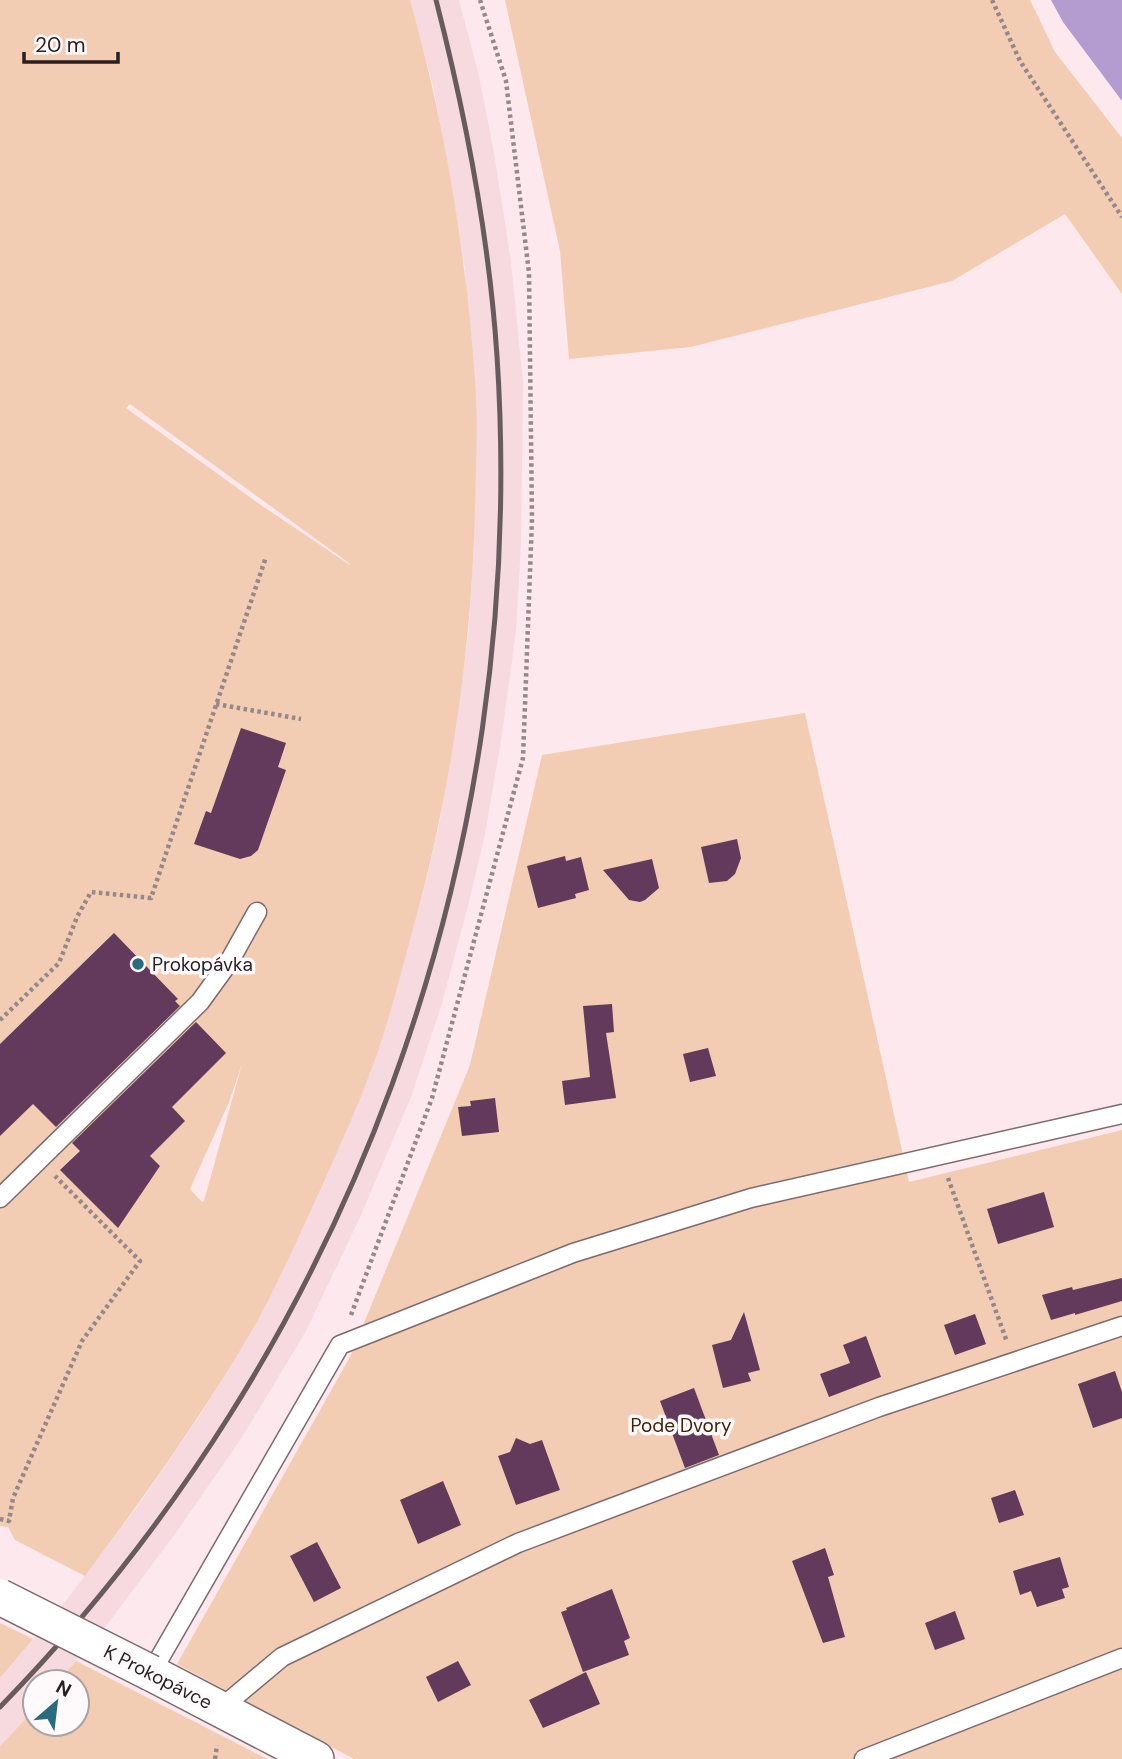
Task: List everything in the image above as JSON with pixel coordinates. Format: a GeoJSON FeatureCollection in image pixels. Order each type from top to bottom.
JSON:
{"type":"FeatureCollection","features":[{"type":"Feature","properties":{"kind":"street","name":"K Prokopávce"},"geometry":{"type":"LineString","coordinates":[[0,1597],[155,1665],[220,1709],[316,1759]]}},
{"type":"Feature","properties":{"kind":"lane"},"geometry":{"type":"LineString","coordinates":[[0,1198],[200,1002],[229,962],[257,912]]}},
{"type":"Feature","properties":{"kind":"lane"},"geometry":{"type":"LineString","coordinates":[[155,1665],[340,1345],[573,1253],[751,1198],[1122,1114]]}},
{"type":"Feature","properties":{"kind":"lane"},"geometry":{"type":"LineString","coordinates":[[220,1709],[282,1657],[518,1543],[879,1408],[1122,1326]]}},
{"type":"Feature","properties":{"kind":"lane"},"geometry":{"type":"LineString","coordinates":[[864,1759],[1122,1658]]}},
{"type":"Feature","properties":{"kind":"path"},"geometry":{"type":"LineString","coordinates":[[340,1345],[432,1098],[523,758],[531,519],[529,273],[506,81],[480,0]]}},
{"type":"Feature","properties":{"kind":"path"},"geometry":{"type":"LineString","coordinates":[[992,0],[1020,61],[1122,217]]}},
{"type":"Feature","properties":{"kind":"path"},"geometry":{"type":"LineString","coordinates":[[0,1020],[59,963],[77,917],[91,892],[151,898],[266,557]]}},
{"type":"Feature","properties":{"kind":"path"},"geometry":{"type":"LineString","coordinates":[[216,704],[301,719]]}},
{"type":"Feature","properties":{"kind":"path"},"geometry":{"type":"LineString","coordinates":[[940,1155],[1014,1362]]}},
{"type":"Feature","properties":{"kind":"path"},"geometry":{"type":"LineString","coordinates":[[0,1519],[9,1521],[13,1498],[82,1341],[139,1261],[54,1175]]}},
{"type":"Feature","properties":{"kind":"shaded area"},"geometry":{"type":"Polygon","coordinates":[[[410,0],[459,0],[479,76],[494,153],[511,262],[523,382],[521,544],[516,631],[485,834],[469,902],[442,1003],[411,1097],[361,1215],[306,1331],[242,1437],[180,1527],[106,1626],[70,1668],[21,1668],[21,1724],[0,1746],[0,1678],[69,1597],[142,1500],[203,1411],[265,1308],[318,1196],[367,1081],[397,989],[424,890],[455,734],[469,627],[474,542],[465,268],[433,86],[410,0]]]}},
{"type":"Feature","properties":{"kind":"shaded area"},"geometry":{"type":"Polygon","coordinates":[[[1051,0],[1122,0],[1122,101],[1063,22],[1051,0]]]}},
{"type":"Feature","properties":{"kind":"green space"},"geometry":{"type":"Polygon","coordinates":[[[0,0],[410,0],[444,141],[460,236],[471,332],[477,427],[473,561],[464,670],[448,778],[411,937],[367,1081],[289,1258],[243,1346],[156,1479],[85,1576],[15,1540],[8,1527],[0,1526],[0,0]],[[130,404],[126,408],[350,565],[349,563],[130,404]],[[242,1064],[229,1102],[190,1189],[202,1202],[204,1201],[242,1064]]]}},
{"type":"Feature","properties":{"kind":"green space"},"geometry":{"type":"Polygon","coordinates":[[[505,0],[1030,0],[1055,52],[1122,138],[1122,294],[1065,214],[952,281],[691,347],[569,359],[560,251],[505,0]]]}},
{"type":"Feature","properties":{"kind":"green space","name":"Pode Dvory"},"geometry":{"type":"Polygon","coordinates":[[[805,713],[909,1182],[1122,1130],[1122,1759],[354,1759],[177,1664],[350,1357],[470,1065],[542,755],[805,713]]]}},
{"type":"Feature","properties":{"kind":"green space"},"geometry":{"type":"Polygon","coordinates":[[[0,1623],[33,1639],[0,1678],[0,1623]]]}},
{"type":"Feature","properties":{"kind":"green space"},"geometry":{"type":"Polygon","coordinates":[[[76,1661],[90,1668],[70,1668],[76,1661]]]}},
{"type":"Feature","properties":{"kind":"green space"},"geometry":{"type":"Polygon","coordinates":[[[91,1669],[267,1759],[0,1759],[0,1746],[21,1724],[21,1738],[91,1738],[91,1669]]]}},
{"type":"Feature","properties":{"kind":"building"},"geometry":{"type":"Polygon","coordinates":[[[241,728],[286,743],[278,767],[286,770],[258,850],[251,856],[240,859],[194,844],[206,811],[211,813],[241,728]]]}},
{"type":"Feature","properties":{"kind":"building"},"geometry":{"type":"Polygon","coordinates":[[[737,839],[741,858],[735,874],[727,881],[709,883],[701,847],[737,839]]]}},
{"type":"Feature","properties":{"kind":"building"},"geometry":{"type":"Polygon","coordinates":[[[565,856],[566,861],[581,857],[589,890],[575,894],[576,898],[538,908],[527,866],[565,856]]]}},
{"type":"Feature","properties":{"kind":"building"},"geometry":{"type":"Polygon","coordinates":[[[652,859],[659,888],[640,902],[629,900],[603,870],[652,859]]]}},
{"type":"Feature","properties":{"kind":"building"},"geometry":{"type":"Polygon","coordinates":[[[114,933],[178,999],[175,1001],[180,1006],[56,1127],[33,1104],[0,1136],[0,1044],[114,933]]]}},
{"type":"Feature","properties":{"kind":"building"},"geometry":{"type":"Polygon","coordinates":[[[612,1004],[614,1032],[606,1033],[616,1098],[565,1105],[562,1081],[590,1077],[583,1006],[612,1004]]]}},
{"type":"Feature","properties":{"kind":"building"},"geometry":{"type":"Polygon","coordinates":[[[196,1022],[226,1053],[172,1107],[185,1121],[150,1156],[160,1166],[118,1228],[60,1170],[80,1151],[72,1143],[196,1022]]]}},
{"type":"Feature","properties":{"kind":"building"},"geometry":{"type":"Polygon","coordinates":[[[708,1048],[716,1076],[690,1082],[683,1054],[708,1048]]]}},
{"type":"Feature","properties":{"kind":"building"},"geometry":{"type":"Polygon","coordinates":[[[495,1098],[499,1132],[462,1136],[458,1107],[471,1106],[470,1101],[495,1098]]]}},
{"type":"Feature","properties":{"kind":"building"},"geometry":{"type":"Polygon","coordinates":[[[1044,1192],[1054,1227],[998,1244],[987,1209],[1044,1192]]]}},
{"type":"Feature","properties":{"kind":"building"},"geometry":{"type":"Polygon","coordinates":[[[1122,1278],[1122,1301],[1051,1320],[1042,1295],[1122,1278]]]}},
{"type":"Feature","properties":{"kind":"building"},"geometry":{"type":"Polygon","coordinates":[[[744,1312],[760,1370],[748,1373],[751,1381],[723,1388],[712,1345],[731,1340],[744,1312]]]}},
{"type":"Feature","properties":{"kind":"building"},"geometry":{"type":"Polygon","coordinates":[[[975,1314],[986,1344],[955,1355],[944,1325],[975,1314]]]}},
{"type":"Feature","properties":{"kind":"building"},"geometry":{"type":"Polygon","coordinates":[[[866,1336],[881,1377],[829,1397],[820,1374],[850,1363],[843,1345],[866,1336]]]}},
{"type":"Feature","properties":{"kind":"building"},"geometry":{"type":"Polygon","coordinates":[[[1115,1371],[1122,1392],[1122,1418],[1093,1428],[1078,1384],[1115,1371]]]}},
{"type":"Feature","properties":{"kind":"building"},"geometry":{"type":"Polygon","coordinates":[[[694,1388],[719,1455],[685,1468],[660,1401],[694,1388]]]}},
{"type":"Feature","properties":{"kind":"building"},"geometry":{"type":"Polygon","coordinates":[[[516,1438],[530,1444],[542,1440],[560,1490],[516,1505],[498,1456],[510,1452],[516,1438]]]}},
{"type":"Feature","properties":{"kind":"building"},"geometry":{"type":"Polygon","coordinates":[[[443,1481],[461,1525],[418,1544],[400,1500],[443,1481]]]}},
{"type":"Feature","properties":{"kind":"building"},"geometry":{"type":"Polygon","coordinates":[[[1015,1490],[1024,1515],[999,1523],[991,1498],[1015,1490]]]}},
{"type":"Feature","properties":{"kind":"building"},"geometry":{"type":"Polygon","coordinates":[[[317,1542],[341,1588],[314,1602],[290,1556],[317,1542]]]}},
{"type":"Feature","properties":{"kind":"building"},"geometry":{"type":"Polygon","coordinates":[[[825,1548],[834,1575],[828,1577],[845,1637],[823,1643],[792,1561],[825,1548]]]}},
{"type":"Feature","properties":{"kind":"building"},"geometry":{"type":"Polygon","coordinates":[[[1060,1557],[1069,1587],[1062,1589],[1065,1598],[1037,1607],[1031,1591],[1020,1595],[1013,1571],[1060,1557]]]}},
{"type":"Feature","properties":{"kind":"building"},"geometry":{"type":"Polygon","coordinates":[[[612,1589],[630,1638],[624,1641],[629,1655],[583,1672],[561,1612],[612,1589]]]}},
{"type":"Feature","properties":{"kind":"building"},"geometry":{"type":"Polygon","coordinates":[[[955,1611],[965,1639],[935,1650],[925,1623],[955,1611]]]}},
{"type":"Feature","properties":{"kind":"building"},"geometry":{"type":"Polygon","coordinates":[[[458,1661],[471,1685],[438,1702],[426,1677],[458,1661]]]}},
{"type":"Feature","properties":{"kind":"building"},"geometry":{"type":"Polygon","coordinates":[[[586,1672],[600,1704],[543,1728],[529,1700],[586,1672]]]}},
{"type":"Feature","properties":{"kind":"railway"},"geometry":{"type":"LineString","coordinates":[[0,1707],[123,1566],[230,1415],[320,1254],[392,1084],[447,909],[482,728],[499,543],[497,356],[482,221],[457,88],[436,0]]}},
{"type":"Feature","properties":{"kind":"place","name":"Prokopávka"},"geometry":{"type":"Point","coordinates":[138,964]}}]}
